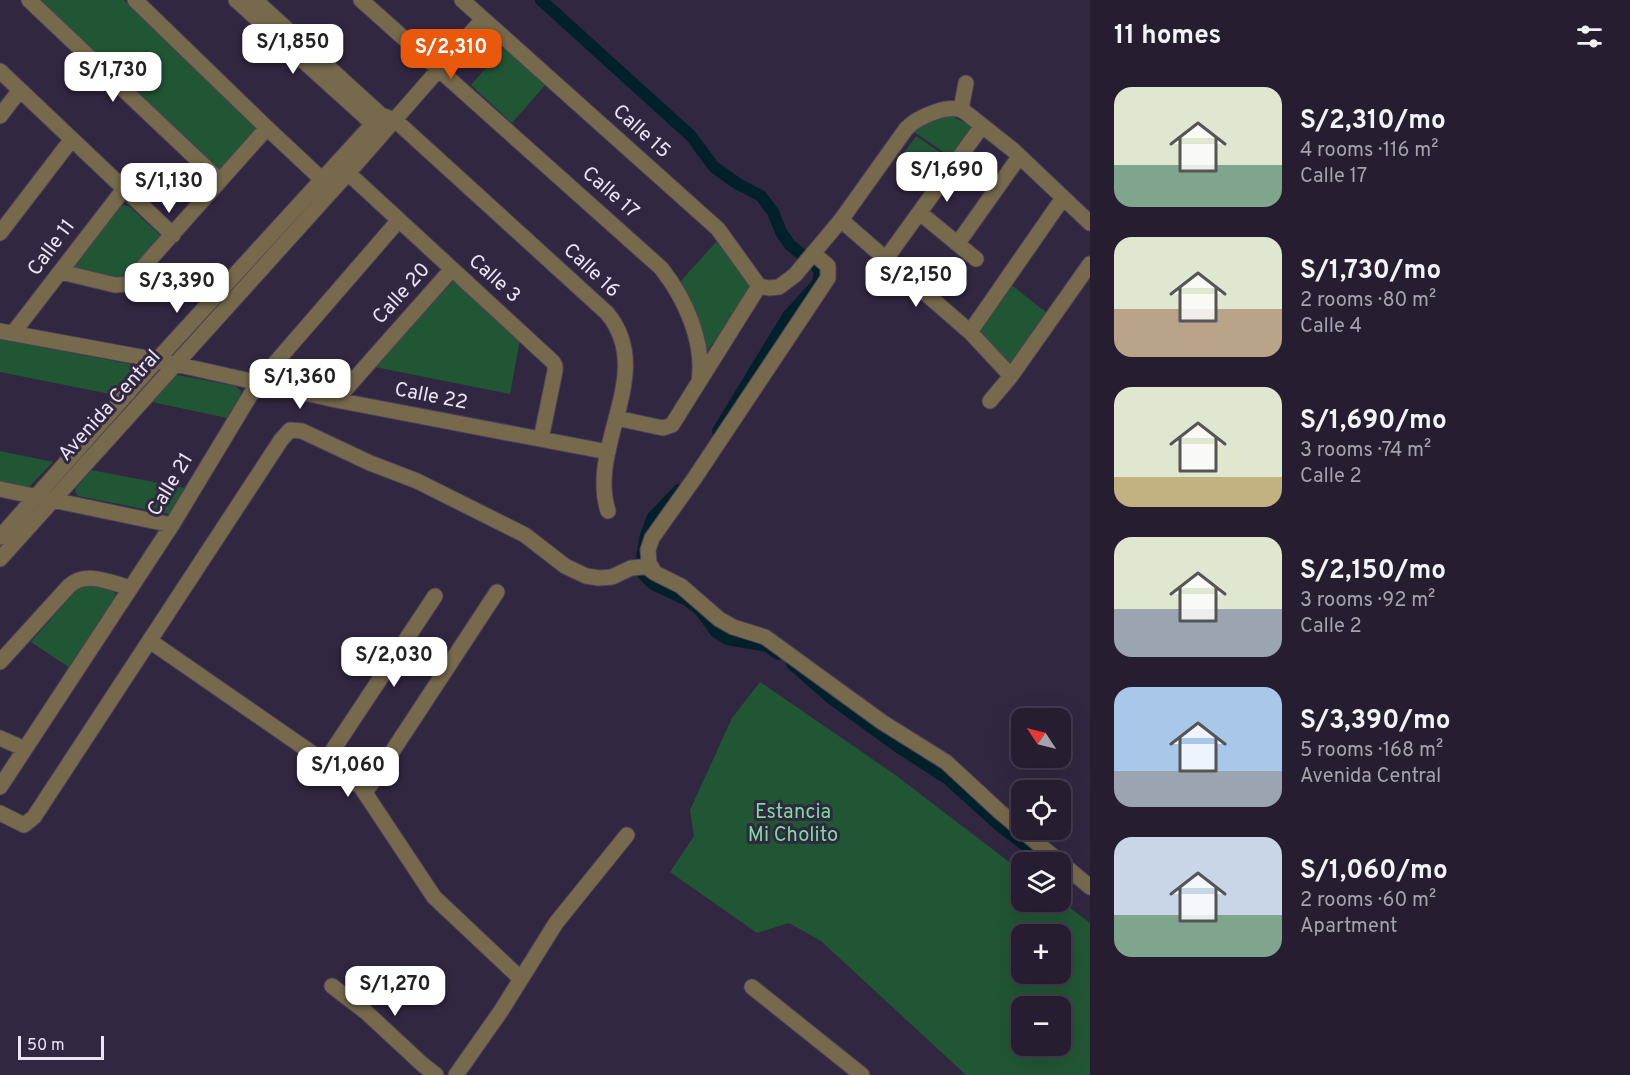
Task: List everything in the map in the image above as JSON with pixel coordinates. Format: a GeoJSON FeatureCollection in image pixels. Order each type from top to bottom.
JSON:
{"type":"FeatureCollection","features":[{"type":"Feature","properties":{"kind":"street"},"geometry":{"type":"LineString","coordinates":[[29,0],[220,181]]}},
{"type":"Feature","properties":{"kind":"street"},"geometry":{"type":"LineString","coordinates":[[135,0],[328,184]]}},
{"type":"Feature","properties":{"kind":"street"},"geometry":{"type":"LineString","coordinates":[[236,0],[383,120]]}},
{"type":"Feature","properties":{"kind":"street"},"geometry":{"type":"LineString","coordinates":[[255,0],[383,120]]}},
{"type":"Feature","properties":{"kind":"street","name":"Calle 17"},"geometry":{"type":"LineString","coordinates":[[361,0],[661,268],[683,299],[692,325],[700,363],[699,382]]}},
{"type":"Feature","properties":{"kind":"street","name":"Calle 15"},"geometry":{"type":"LineString","coordinates":[[462,0],[718,229],[759,286]]}},
{"type":"Feature","properties":{"kind":"street"},"geometry":{"type":"LineString","coordinates":[[383,120],[438,69],[483,19]]}},
{"type":"Feature","properties":{"kind":"street"},"geometry":{"type":"LineString","coordinates":[[0,71],[173,235]]}},
{"type":"Feature","properties":{"kind":"street"},"geometry":{"type":"LineString","coordinates":[[961,109],[966,83]]}},
{"type":"Feature","properties":{"kind":"street"},"geometry":{"type":"LineString","coordinates":[[0,116],[20,90]]}},
{"type":"Feature","properties":{"kind":"street"},"geometry":{"type":"LineString","coordinates":[[616,418],[657,427],[669,427],[759,286],[769,288],[783,285],[811,257],[914,120],[947,109],[961,109],[1090,223]]}},
{"type":"Feature","properties":{"kind":"street","name":"Avenida Central"},"geometry":{"type":"LineString","coordinates":[[0,537],[157,360],[328,184],[348,173],[383,120]]}},
{"type":"Feature","properties":{"kind":"street","name":"Avenida Central"},"geometry":{"type":"LineString","coordinates":[[0,559],[175,365],[383,120]]}},
{"type":"Feature","properties":{"kind":"street","name":"Calle 16"},"geometry":{"type":"LineString","coordinates":[[383,120],[607,313],[622,336],[626,375],[608,452],[604,489],[608,511]]}},
{"type":"Feature","properties":{"kind":"street"},"geometry":{"type":"LineString","coordinates":[[885,260],[982,126]]}},
{"type":"Feature","properties":{"kind":"street"},"geometry":{"type":"LineString","coordinates":[[61,272],[115,285],[124,285],[134,279],[267,128]]}},
{"type":"Feature","properties":{"kind":"street"},"geometry":{"type":"LineString","coordinates":[[0,233],[72,139]]}},
{"type":"Feature","properties":{"kind":"street"},"geometry":{"type":"LineString","coordinates":[[958,243],[1019,158]]}},
{"type":"Feature","properties":{"kind":"street","name":"Calle 3"},"geometry":{"type":"LineString","coordinates":[[348,173],[550,358],[555,366],[541,439]]}},
{"type":"Feature","properties":{"kind":"street","name":"Calle 11"},"geometry":{"type":"LineString","coordinates":[[7,332],[61,272],[124,189]]}},
{"type":"Feature","properties":{"kind":"street"},"geometry":{"type":"LineString","coordinates":[[970,332],[1063,198]]}},
{"type":"Feature","properties":{"kind":"street"},"geometry":{"type":"LineString","coordinates":[[920,213],[976,259]]}},
{"type":"Feature","properties":{"kind":"street","name":"Calle 21"},"geometry":{"type":"LineString","coordinates":[[0,787],[172,525],[257,384],[399,220]]}},
{"type":"Feature","properties":{"kind":"street"},"geometry":{"type":"LineString","coordinates":[[841,220],[970,332],[1011,376]]}},
{"type":"Feature","properties":{"kind":"street"},"geometry":{"type":"LineString","coordinates":[[648,569],[652,538],[828,278],[828,266],[811,257]]}},
{"type":"Feature","properties":{"kind":"street"},"geometry":{"type":"LineString","coordinates":[[990,401],[1011,376],[1090,264]]}},
{"type":"Feature","properties":{"kind":"street","name":"Calle 20"},"geometry":{"type":"LineString","coordinates":[[336,400],[452,269]]}},
{"type":"Feature","properties":{"kind":"street","name":"Calle 22"},"geometry":{"type":"LineString","coordinates":[[7,332],[157,360],[336,400],[608,452]]}},
{"type":"Feature","properties":{"kind":"street"},"geometry":{"type":"LineString","coordinates":[[0,813],[24,825],[34,817],[281,440],[290,430],[302,432],[454,499],[525,535],[565,566],[586,576],[612,577],[631,568],[648,569],[681,586],[725,623],[765,637],[882,722],[946,762],[1000,812],[1090,887]]}},
{"type":"Feature","properties":{"kind":"street"},"geometry":{"type":"LineString","coordinates":[[0,489],[172,525]]}},
{"type":"Feature","properties":{"kind":"street"},"geometry":{"type":"LineString","coordinates":[[0,662],[77,579],[91,578],[131,588]]}},
{"type":"Feature","properties":{"kind":"street"},"geometry":{"type":"LineString","coordinates":[[365,793],[497,592]]}},
{"type":"Feature","properties":{"kind":"street"},"geometry":{"type":"LineString","coordinates":[[325,762],[435,596]]}},
{"type":"Feature","properties":{"kind":"street"},"geometry":{"type":"LineString","coordinates":[[150,641],[361,787],[434,897],[521,979]]}},
{"type":"Feature","properties":{"kind":"street"},"geometry":{"type":"LineString","coordinates":[[0,738],[25,749]]}},
{"type":"Feature","properties":{"kind":"street"},"geometry":{"type":"LineString","coordinates":[[456,1075],[501,1011],[556,923],[627,835]]}},
{"type":"Feature","properties":{"kind":"street"},"geometry":{"type":"LineString","coordinates":[[332,986],[366,1012],[436,1075]]}},
{"type":"Feature","properties":{"kind":"street"},"geometry":{"type":"LineString","coordinates":[[752,987],[862,1075]]}},
{"type":"Feature","properties":{"kind":"green space"},"geometry":{"type":"Polygon","coordinates":[[[39,0],[124,0],[257,129],[223,169],[219,170],[39,0]]]}},
{"type":"Feature","properties":{"kind":"green space"},"geometry":{"type":"Polygon","coordinates":[[[506,45],[547,83],[512,123],[471,85],[506,45]]]}},
{"type":"Feature","properties":{"kind":"green space"},"geometry":{"type":"Polygon","coordinates":[[[951,115],[974,128],[953,159],[913,131],[917,127],[951,115]]]}},
{"type":"Feature","properties":{"kind":"green space"},"geometry":{"type":"Polygon","coordinates":[[[916,136],[947,157],[933,178],[902,156],[916,136]]]}},
{"type":"Feature","properties":{"kind":"green space"},"geometry":{"type":"Polygon","coordinates":[[[122,205],[129,206],[161,236],[126,281],[74,268],[75,263],[122,205]]]}},
{"type":"Feature","properties":{"kind":"green space"},"geometry":{"type":"Polygon","coordinates":[[[718,240],[752,288],[708,350],[703,347],[679,283],[718,240]]]}},
{"type":"Feature","properties":{"kind":"green space"},"geometry":{"type":"Polygon","coordinates":[[[454,280],[520,340],[510,394],[375,367],[454,280]]]}},
{"type":"Feature","properties":{"kind":"green space"},"geometry":{"type":"Polygon","coordinates":[[[1009,283],[1047,313],[1012,362],[1009,362],[979,333],[978,327],[1009,283]]]}},
{"type":"Feature","properties":{"kind":"green space"},"geometry":{"type":"Polygon","coordinates":[[[0,339],[130,364],[136,371],[115,395],[0,372],[0,339]]]}},
{"type":"Feature","properties":{"kind":"green space"},"geometry":{"type":"Polygon","coordinates":[[[177,375],[235,386],[241,391],[240,397],[227,418],[152,402],[177,375]]]}},
{"type":"Feature","properties":{"kind":"green space"},"geometry":{"type":"Polygon","coordinates":[[[0,451],[53,462],[27,489],[0,484],[0,451]]]}},
{"type":"Feature","properties":{"kind":"green space"},"geometry":{"type":"Polygon","coordinates":[[[91,470],[185,488],[169,514],[78,496],[76,488],[91,470]]]}},
{"type":"Feature","properties":{"kind":"green space"},"geometry":{"type":"Polygon","coordinates":[[[88,584],[111,589],[117,596],[70,668],[31,642],[77,589],[88,584]]]}},
{"type":"Feature","properties":{"kind":"green space","name":"Estancia Mi Cholito"},"geometry":{"type":"Polygon","coordinates":[[[760,682],[894,774],[1011,863],[1011,912],[1071,912],[1071,909],[1090,923],[1090,1075],[966,1075],[821,941],[789,923],[757,933],[670,872],[694,836],[690,810],[732,718],[760,682]]]}},
{"type":"Feature","properties":{"kind":"waterway"},"geometry":{"type":"LineString","coordinates":[[541,0],[691,136],[714,167],[738,184],[761,196],[773,212],[781,232],[790,245],[820,272],[818,283],[788,316],[718,431]]}},
{"type":"Feature","properties":{"kind":"waterway"},"geometry":{"type":"LineString","coordinates":[[679,490],[653,517],[646,535],[642,557],[643,574],[653,584],[687,600],[700,610],[716,632],[727,639],[767,646],[778,654]]}},
{"type":"Feature","properties":{"kind":"waterway"},"geometry":{"type":"LineString","coordinates":[[792,664],[832,699],[948,779],[1000,826],[1034,852]]}}]}
